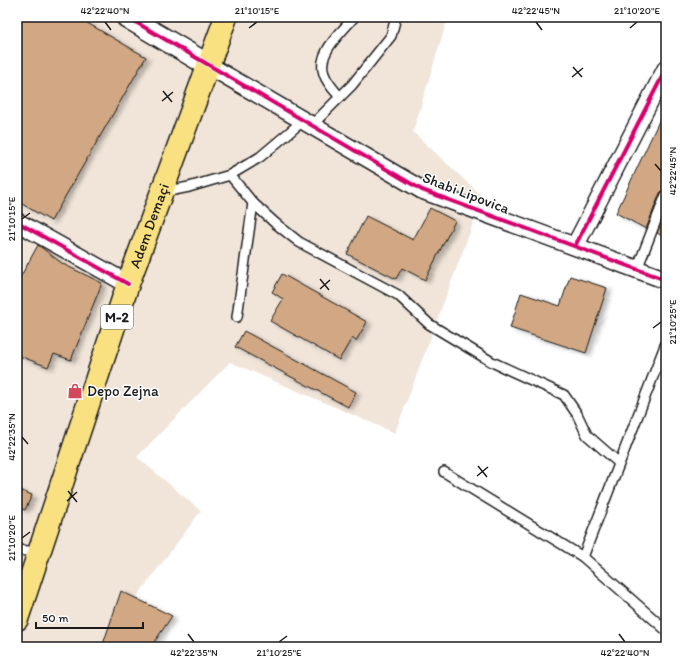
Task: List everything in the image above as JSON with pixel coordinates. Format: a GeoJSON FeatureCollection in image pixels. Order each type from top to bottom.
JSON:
{"type":"FeatureCollection","features":[{"type":"Feature","properties":{"kind":"main road","name":"Adem Demaçi"},"geometry":{"type":"LineString","coordinates":[[17,619],[128,284],[226,17]]}},
{"type":"Feature","properties":{"kind":"street"},"geometry":{"type":"LineString","coordinates":[[127,17],[208,65]]}},
{"type":"Feature","properties":{"kind":"street","name":"Shabi Lipovica"},"geometry":{"type":"LineString","coordinates":[[208,65],[422,190],[666,280]]}},
{"type":"Feature","properties":{"kind":"street"},"geometry":{"type":"LineString","coordinates":[[575,246],[666,69]]}},
{"type":"Feature","properties":{"kind":"street"},"geometry":{"type":"LineString","coordinates":[[17,222],[128,284]]}},
{"type":"Feature","properties":{"kind":"lane"},"geometry":{"type":"LineString","coordinates":[[340,97],[330,86],[324,74],[322,62],[328,48],[354,17]]}},
{"type":"Feature","properties":{"kind":"lane"},"geometry":{"type":"LineString","coordinates":[[162,192],[189,187],[230,176],[308,123],[340,97],[352,85],[391,36],[396,17]]}},
{"type":"Feature","properties":{"kind":"lane"},"geometry":{"type":"LineString","coordinates":[[230,176],[253,203],[299,242],[398,295],[429,324],[492,362],[564,395],[577,414],[587,435],[619,463]]}},
{"type":"Feature","properties":{"kind":"lane"},"geometry":{"type":"LineString","coordinates":[[637,269],[666,196]]}},
{"type":"Feature","properties":{"kind":"lane"},"geometry":{"type":"LineString","coordinates":[[237,317],[253,203]]}},
{"type":"Feature","properties":{"kind":"lane"},"geometry":{"type":"LineString","coordinates":[[583,557],[666,343]]}},
{"type":"Feature","properties":{"kind":"lane"},"geometry":{"type":"LineString","coordinates":[[444,472],[583,557],[666,630]]}},
{"type":"Feature","properties":{"kind":"lane"},"geometry":{"type":"LineString","coordinates":[[17,550],[39,552]]}},
{"type":"Feature","properties":{"kind":"shaded area"},"geometry":{"type":"Polygon","coordinates":[[[59,17],[448,17],[413,132],[483,197],[395,433],[230,362],[137,457],[201,511],[99,647],[17,647],[17,108],[59,17]]]}},
{"type":"Feature","properties":{"kind":"building"},"geometry":{"type":"Polygon","coordinates":[[[19,17],[77,17],[146,57],[51,221],[17,201],[17,21],[19,17]]]}},
{"type":"Feature","properties":{"kind":"building"},"geometry":{"type":"Polygon","coordinates":[[[666,106],[666,189],[660,193],[646,229],[616,213],[666,106]]]}},
{"type":"Feature","properties":{"kind":"building"},"geometry":{"type":"Polygon","coordinates":[[[430,208],[455,221],[425,280],[402,268],[396,279],[347,254],[366,216],[413,240],[430,208]]]}},
{"type":"Feature","properties":{"kind":"building"},"geometry":{"type":"Polygon","coordinates":[[[666,211],[666,238],[657,233],[666,211]]]}},
{"type":"Feature","properties":{"kind":"building"},"geometry":{"type":"Polygon","coordinates":[[[38,245],[63,264],[102,283],[71,360],[54,354],[48,367],[17,355],[17,273],[21,276],[38,245]]]}},
{"type":"Feature","properties":{"kind":"building"},"geometry":{"type":"Polygon","coordinates":[[[282,274],[367,322],[356,341],[352,338],[339,360],[270,321],[283,299],[272,292],[282,274]]]}},
{"type":"Feature","properties":{"kind":"building"},"geometry":{"type":"Polygon","coordinates":[[[570,276],[607,288],[586,353],[510,328],[521,293],[560,306],[570,276]]]}},
{"type":"Feature","properties":{"kind":"building"},"geometry":{"type":"Polygon","coordinates":[[[244,331],[356,392],[348,407],[235,347],[244,331]]]}},
{"type":"Feature","properties":{"kind":"building"},"geometry":{"type":"Polygon","coordinates":[[[17,489],[32,495],[25,510],[17,507],[17,489]]]}},
{"type":"Feature","properties":{"kind":"building"},"geometry":{"type":"Polygon","coordinates":[[[121,591],[172,616],[151,647],[102,647],[121,591]]]}},
{"type":"Feature","properties":{"kind":"cycle path"},"geometry":{"type":"LineString","coordinates":[[127,17],[422,190],[666,280]]}},
{"type":"Feature","properties":{"kind":"cycle path"},"geometry":{"type":"LineString","coordinates":[[575,246],[666,69]]}},
{"type":"Feature","properties":{"kind":"cycle path"},"geometry":{"type":"LineString","coordinates":[[17,222],[128,284]]}},
{"type":"Feature","properties":{"kind":"place","name":"Depo Zejna"},"geometry":{"type":"Point","coordinates":[75,391]}}]}
